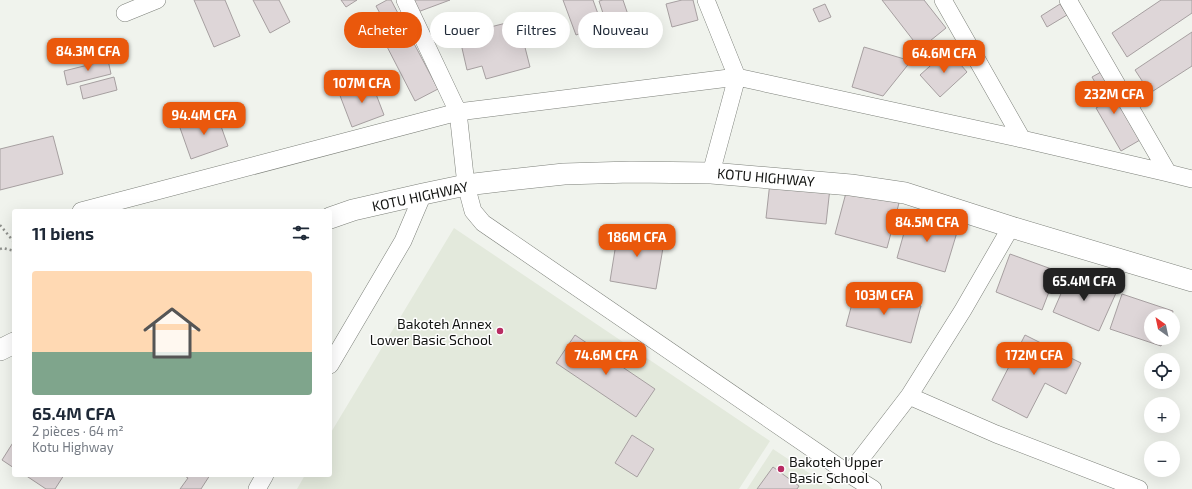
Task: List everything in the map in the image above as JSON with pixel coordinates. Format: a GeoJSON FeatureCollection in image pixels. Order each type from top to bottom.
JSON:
{"type":"FeatureCollection","features":[{"type":"Feature","properties":{"kind":"street"},"geometry":{"type":"LineString","coordinates":[[125,13],[157,0]]}},
{"type":"Feature","properties":{"kind":"street"},"geometry":{"type":"LineString","coordinates":[[405,0],[458,112],[466,185],[474,211],[483,223],[873,489]]}},
{"type":"Feature","properties":{"kind":"street"},"geometry":{"type":"LineString","coordinates":[[706,0],[737,77],[711,173]]}},
{"type":"Feature","properties":{"kind":"street"},"geometry":{"type":"LineString","coordinates":[[943,0],[1022,138]]}},
{"type":"Feature","properties":{"kind":"street"},"geometry":{"type":"LineString","coordinates":[[1068,0],[1168,174]]}},
{"type":"Feature","properties":{"kind":"street"},"geometry":{"type":"LineString","coordinates":[[89,209],[458,112],[737,77],[1022,138],[1192,179]]}},
{"type":"Feature","properties":{"kind":"street","name":"KOTU HIGHWAY"},"geometry":{"type":"LineString","coordinates":[[332,217],[353,210],[466,185],[564,174],[631,172],[711,173],[851,185],[905,193],[1192,281]]}},
{"type":"Feature","properties":{"kind":"street"},"geometry":{"type":"LineString","coordinates":[[332,362],[403,241],[423,194]]}},
{"type":"Feature","properties":{"kind":"street"},"geometry":{"type":"LineString","coordinates":[[849,474],[909,396],[963,310],[1011,226]]}},
{"type":"Feature","properties":{"kind":"street"},"geometry":{"type":"LineString","coordinates":[[0,350],[12,344]]}},
{"type":"Feature","properties":{"kind":"street"},"geometry":{"type":"LineString","coordinates":[[909,396],[996,434],[1139,489]]}},
{"type":"Feature","properties":{"kind":"street"},"geometry":{"type":"LineString","coordinates":[[257,489],[264,477]]}},
{"type":"Feature","properties":{"kind":"path"},"geometry":{"type":"LineString","coordinates":[[0,225],[12,240]]}},
{"type":"Feature","properties":{"kind":"path"},"geometry":{"type":"LineString","coordinates":[[0,249],[3,248],[12,250]]}},
{"type":"Feature","properties":{"kind":"shaded area","name":"Bakoteh Annex Lower Basic School"},"geometry":{"type":"Polygon","coordinates":[[[454,228],[770,441],[739,489],[297,489],[304,477],[332,477],[332,431],[454,228]]]}},
{"type":"Feature","properties":{"kind":"shaded area","name":"Bakoteh Upper Basic School"},"geometry":{"type":"Polygon","coordinates":[[[773,449],[833,489],[747,489],[773,449]]]}},
{"type":"Feature","properties":{"kind":"building"},"geometry":{"type":"Polygon","coordinates":[[[194,0],[225,0],[240,36],[214,47],[194,0]]]}},
{"type":"Feature","properties":{"kind":"building"},"geometry":{"type":"Polygon","coordinates":[[[253,0],[279,0],[290,22],[270,33],[253,0]]]}},
{"type":"Feature","properties":{"kind":"building"},"geometry":{"type":"Polygon","coordinates":[[[341,0],[357,0],[346,7],[341,0]]]}},
{"type":"Feature","properties":{"kind":"building"},"geometry":{"type":"Polygon","coordinates":[[[387,0],[391,0],[397,12],[379,12],[376,6],[387,0]]]}},
{"type":"Feature","properties":{"kind":"building"},"geometry":{"type":"Polygon","coordinates":[[[410,0],[450,0],[418,12],[415,12],[410,0]]]}},
{"type":"Feature","properties":{"kind":"building"},"geometry":{"type":"Polygon","coordinates":[[[563,0],[593,0],[597,12],[578,12],[578,34],[576,35],[570,19],[570,12],[567,12],[563,0]]]}},
{"type":"Feature","properties":{"kind":"building"},"geometry":{"type":"Polygon","coordinates":[[[623,0],[627,12],[603,12],[599,1],[623,0]]]}},
{"type":"Feature","properties":{"kind":"building"},"geometry":{"type":"Polygon","coordinates":[[[682,0],[693,0],[698,20],[672,27],[666,4],[682,0]]]}},
{"type":"Feature","properties":{"kind":"building"},"geometry":{"type":"Polygon","coordinates":[[[882,0],[924,0],[946,28],[920,49],[882,0]]]}},
{"type":"Feature","properties":{"kind":"building"},"geometry":{"type":"Polygon","coordinates":[[[1161,0],[1192,0],[1192,13],[1127,57],[1112,33],[1161,0]]]}},
{"type":"Feature","properties":{"kind":"building"},"geometry":{"type":"Polygon","coordinates":[[[825,4],[831,17],[819,22],[813,9],[825,4]]]}},
{"type":"Feature","properties":{"kind":"building"},"geometry":{"type":"Polygon","coordinates":[[[1060,4],[1067,15],[1047,27],[1041,16],[1060,4]]]}},
{"type":"Feature","properties":{"kind":"building"},"geometry":{"type":"Polygon","coordinates":[[[502,24],[502,48],[525,48],[530,67],[486,79],[482,66],[467,70],[462,48],[494,48],[494,26],[502,24]]]}},
{"type":"Feature","properties":{"kind":"building"},"geometry":{"type":"Polygon","coordinates":[[[1192,32],[1192,66],[1150,93],[1135,70],[1192,32]]]}},
{"type":"Feature","properties":{"kind":"building"},"geometry":{"type":"Polygon","coordinates":[[[864,47],[911,61],[883,96],[852,87],[864,47]]]}},
{"type":"Feature","properties":{"kind":"building"},"geometry":{"type":"Polygon","coordinates":[[[388,48],[416,48],[438,89],[415,101],[388,48]]]}},
{"type":"Feature","properties":{"kind":"building"},"geometry":{"type":"Polygon","coordinates":[[[948,50],[967,72],[940,97],[920,75],[948,50]]]}},
{"type":"Feature","properties":{"kind":"building"},"geometry":{"type":"Polygon","coordinates":[[[108,60],[111,74],[67,85],[64,71],[108,60]]]}},
{"type":"Feature","properties":{"kind":"building"},"geometry":{"type":"Polygon","coordinates":[[[1101,72],[1140,140],[1121,151],[1096,108],[1108,101],[1102,91],[1094,96],[1089,88],[1096,84],[1092,77],[1101,72]]]}},
{"type":"Feature","properties":{"kind":"building"},"geometry":{"type":"Polygon","coordinates":[[[114,77],[117,90],[83,99],[80,86],[114,77]]]}},
{"type":"Feature","properties":{"kind":"building"},"geometry":{"type":"Polygon","coordinates":[[[371,81],[384,115],[352,127],[339,93],[371,81]]]}},
{"type":"Feature","properties":{"kind":"building"},"geometry":{"type":"Polygon","coordinates":[[[216,112],[228,146],[191,159],[179,125],[216,112]]]}},
{"type":"Feature","properties":{"kind":"building"},"geometry":{"type":"Polygon","coordinates":[[[53,136],[63,174],[0,190],[0,149],[53,136]]]}},
{"type":"Feature","properties":{"kind":"building"},"geometry":{"type":"Polygon","coordinates":[[[770,182],[830,188],[826,224],[766,218],[770,182]]]}},
{"type":"Feature","properties":{"kind":"building"},"geometry":{"type":"Polygon","coordinates":[[[847,189],[899,203],[887,248],[835,234],[847,189]]]}},
{"type":"Feature","properties":{"kind":"building"},"geometry":{"type":"Polygon","coordinates":[[[909,215],[958,229],[945,272],[897,258],[909,215]]]}},
{"type":"Feature","properties":{"kind":"building"},"geometry":{"type":"Polygon","coordinates":[[[644,225],[664,242],[656,289],[610,281],[618,231],[626,232],[644,225]]]}},
{"type":"Feature","properties":{"kind":"building"},"geometry":{"type":"Polygon","coordinates":[[[1010,254],[1057,271],[1042,310],[996,292],[1010,254]]]}},
{"type":"Feature","properties":{"kind":"building"},"geometry":{"type":"Polygon","coordinates":[[[1070,273],[1116,293],[1099,331],[1053,312],[1070,273]]]}},
{"type":"Feature","properties":{"kind":"building"},"geometry":{"type":"Polygon","coordinates":[[[856,289],[921,306],[911,343],[846,326],[856,289]]]}},
{"type":"Feature","properties":{"kind":"building"},"geometry":{"type":"Polygon","coordinates":[[[1122,294],[1167,309],[1144,309],[1144,340],[1110,329],[1122,294]]]}},
{"type":"Feature","properties":{"kind":"building"},"geometry":{"type":"Polygon","coordinates":[[[575,335],[655,389],[636,417],[556,363],[575,335]]]}},
{"type":"Feature","properties":{"kind":"building"},"geometry":{"type":"Polygon","coordinates":[[[1025,335],[1081,363],[1066,394],[1045,383],[1027,418],[992,400],[1025,335]]]}},
{"type":"Feature","properties":{"kind":"building"},"geometry":{"type":"Polygon","coordinates":[[[632,435],[654,449],[637,477],[615,463],[632,435]]]}},
{"type":"Feature","properties":{"kind":"building"},"geometry":{"type":"Polygon","coordinates":[[[12,444],[12,467],[2,460],[12,444]]]}},
{"type":"Feature","properties":{"kind":"building"},"geometry":{"type":"Polygon","coordinates":[[[773,467],[799,486],[797,489],[757,489],[773,467]]]}},
{"type":"Feature","properties":{"kind":"building"},"geometry":{"type":"Polygon","coordinates":[[[28,477],[63,477],[55,489],[46,489],[28,477]]]}},
{"type":"Feature","properties":{"kind":"building"},"geometry":{"type":"Polygon","coordinates":[[[186,477],[209,477],[201,489],[180,489],[188,478],[186,477]]]}},
{"type":"Feature","properties":{"kind":"place","name":"Bakoteh Annex Lower Basic School"},"geometry":{"type":"Point","coordinates":[500,331]}},
{"type":"Feature","properties":{"kind":"place","name":"Bakoteh Upper Basic School"},"geometry":{"type":"Point","coordinates":[781,469]}}]}
